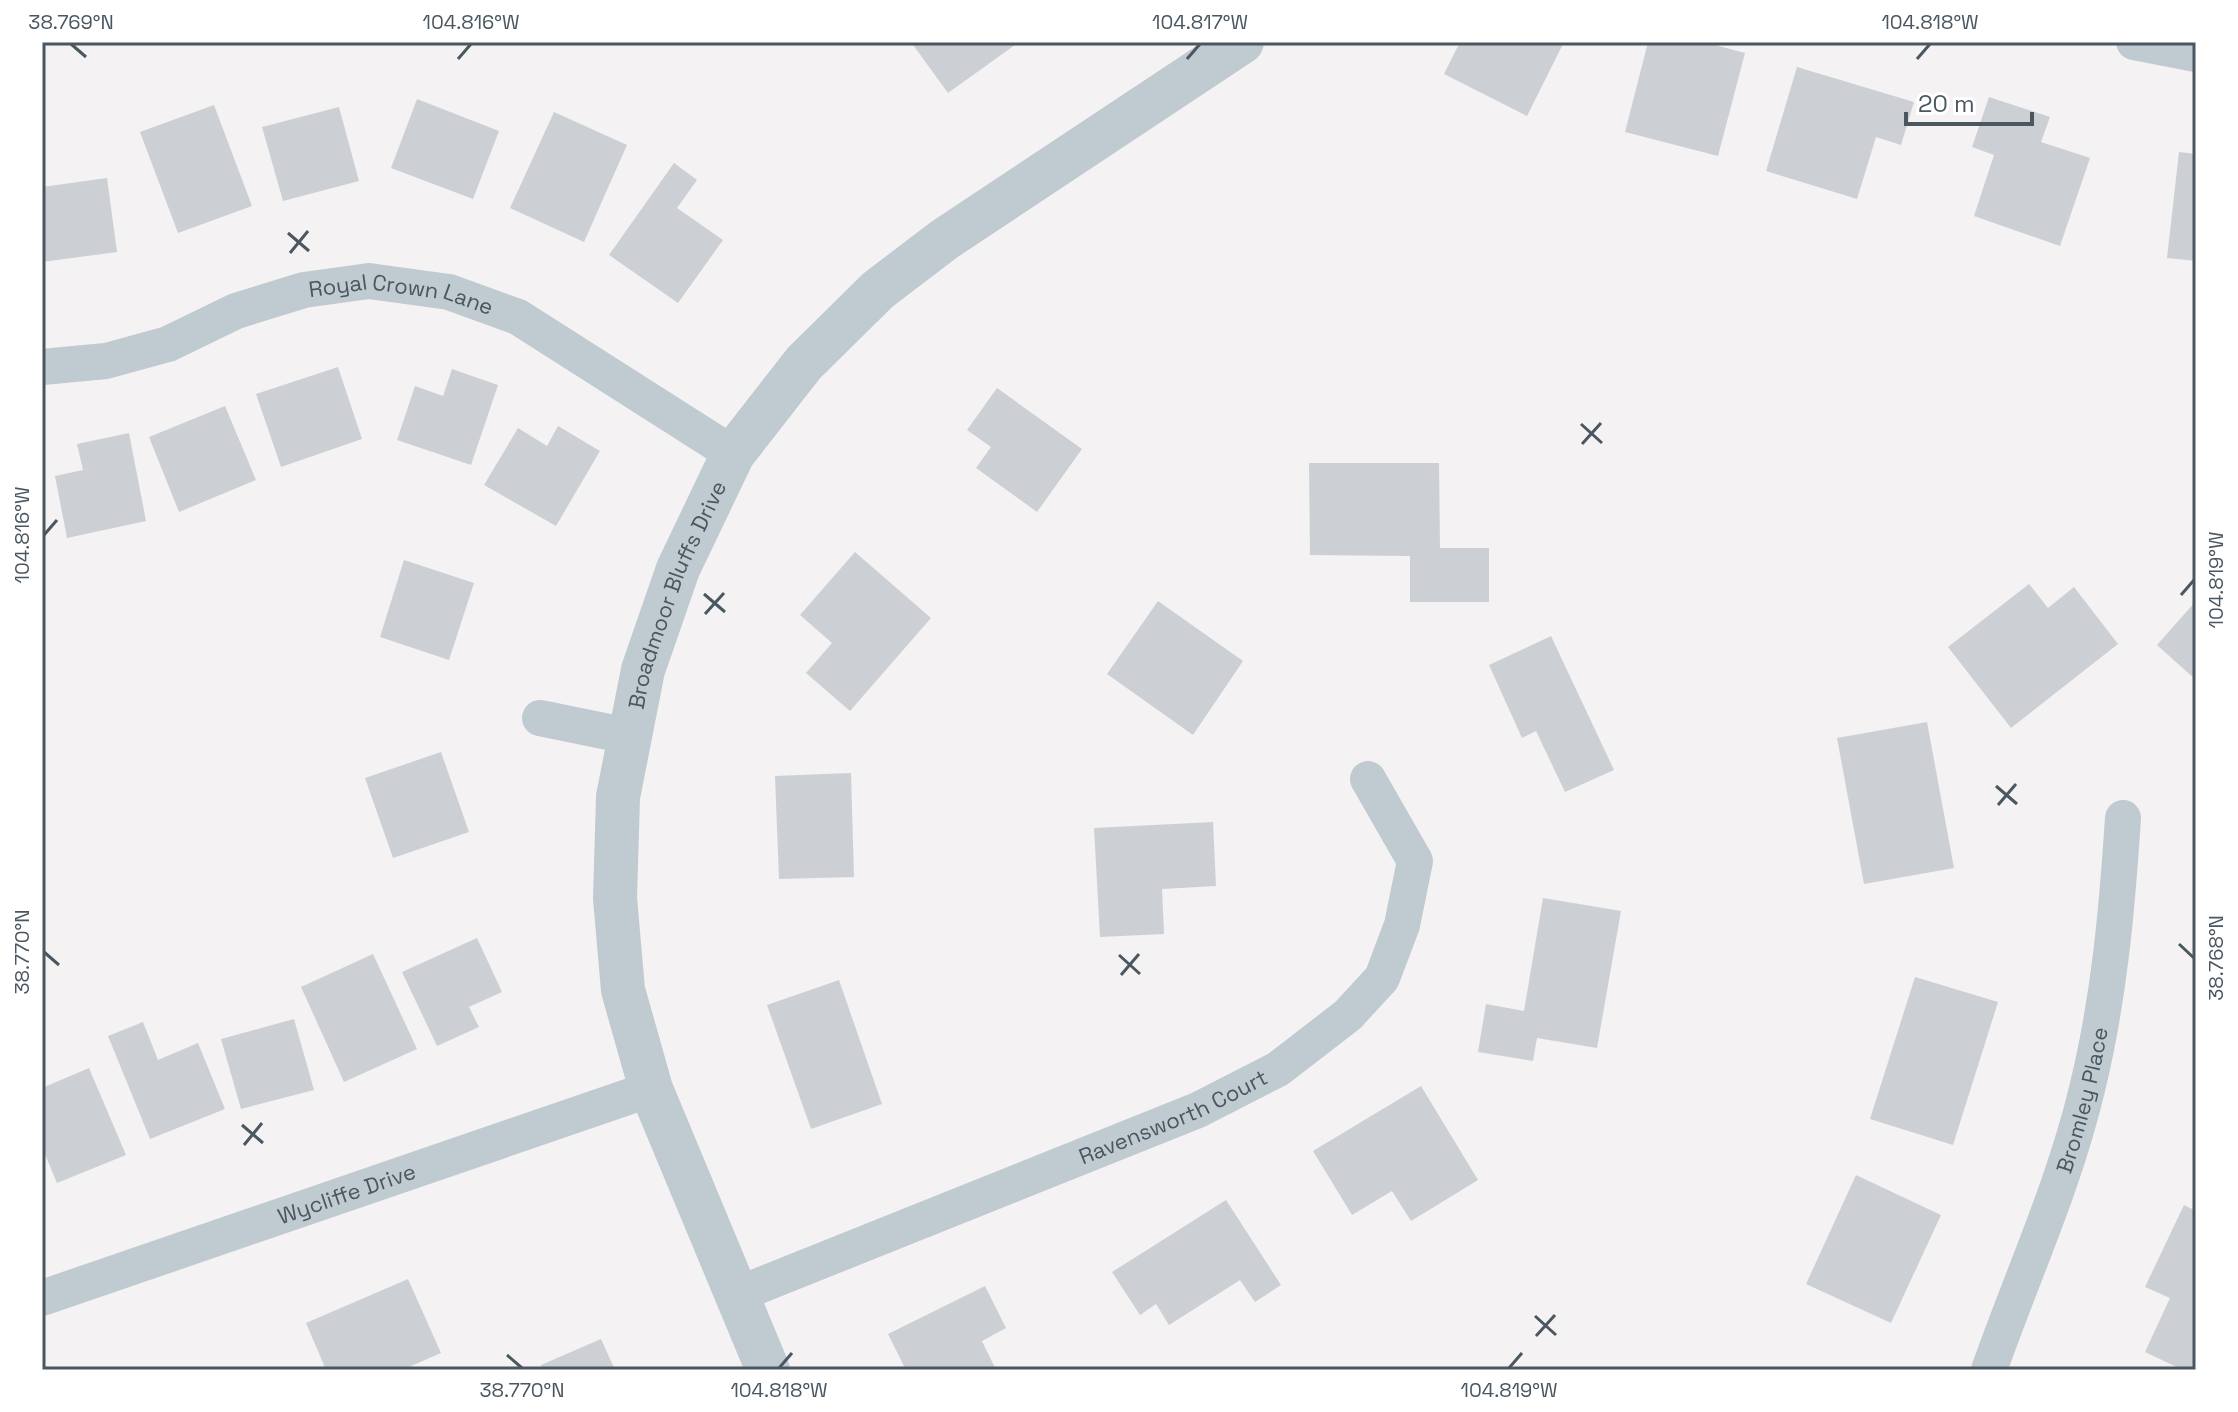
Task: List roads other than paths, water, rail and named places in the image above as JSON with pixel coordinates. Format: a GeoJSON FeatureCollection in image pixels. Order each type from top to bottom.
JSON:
{"type":"FeatureCollection","features":[{"type":"Feature","properties":{"kind":"street","name":"Broadmoor Bluffs Drive"},"geometry":{"type":"LineString","coordinates":[[768,1370],[651,1089],[623,990],[615,898],[618,797],[643,670],[678,569],[733,454],[804,363],[878,290],[945,239],[1242,42]]}},
{"type":"Feature","properties":{"kind":"street"},"geometry":{"type":"LineString","coordinates":[[2134,42],[2186,49]]}},
{"type":"Feature","properties":{"kind":"street","name":"Royal Crown Lane"},"geometry":{"type":"LineString","coordinates":[[42,367],[106,361],[168,344],[250,306],[304,290],[369,281],[449,292],[518,317],[733,454]]}},
{"type":"Feature","properties":{"kind":"street"},"geometry":{"type":"LineString","coordinates":[[540,718],[628,736]]}},
{"type":"Feature","properties":{"kind":"street","name":"Ravensworth Court"},"geometry":{"type":"LineString","coordinates":[[736,1295],[1198,1110],[1278,1069],[1348,1015],[1382,978],[1402,925],[1415,861],[1368,779]]}},
{"type":"Feature","properties":{"kind":"street","name":"Bromley Place"},"geometry":{"type":"LineString","coordinates":[[1989,1370],[2056,1196],[2087,1090],[2115,934],[2123,818]]}},
{"type":"Feature","properties":{"kind":"street","name":"Wycliffe Drive"},"geometry":{"type":"LineString","coordinates":[[42,1298],[651,1089]]}}]}
